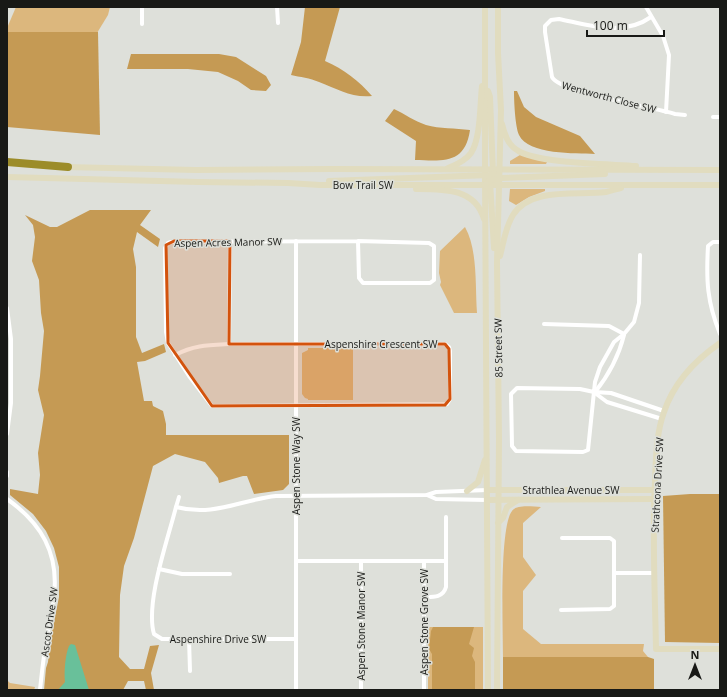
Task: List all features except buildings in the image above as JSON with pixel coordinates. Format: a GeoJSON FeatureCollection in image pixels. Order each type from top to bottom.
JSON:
{"type":"FeatureCollection","features":[{"type":"Feature","properties":{"kind":"highway"},"geometry":{"type":"LineString","coordinates":[[7,162],[68,167]]}},
{"type":"Feature","properties":{"kind":"main road","name":"85 Street SW"},"geometry":{"type":"LineString","coordinates":[[485,7],[486,80],[491,176],[499,185],[497,263],[497,690]]}},
{"type":"Feature","properties":{"kind":"main road","name":"85 Street SW"},"geometry":{"type":"LineString","coordinates":[[488,690],[488,500],[485,225],[501,110],[498,53],[498,7]]}},
{"type":"Feature","properties":{"kind":"main road"},"geometry":{"type":"LineString","coordinates":[[445,170],[461,162],[470,154],[474,147],[477,137],[486,64]]}},
{"type":"Feature","properties":{"kind":"main road"},"geometry":{"type":"LineString","coordinates":[[501,110],[503,126],[510,144],[516,150],[526,154],[544,159],[562,161],[674,170]]}},
{"type":"Feature","properties":{"kind":"main road","name":"Bow Trail SW"},"geometry":{"type":"LineString","coordinates":[[7,166],[196,170],[445,170],[491,176]]}},
{"type":"Feature","properties":{"kind":"main road"},"geometry":{"type":"LineString","coordinates":[[288,183],[674,170],[720,170]]}},
{"type":"Feature","properties":{"kind":"main road"},"geometry":{"type":"LineString","coordinates":[[491,176],[498,312]]}},
{"type":"Feature","properties":{"kind":"main road","name":"Bow Trail SW"},"geometry":{"type":"LineString","coordinates":[[7,177],[320,185],[491,176]]}},
{"type":"Feature","properties":{"kind":"main road"},"geometry":{"type":"LineString","coordinates":[[320,185],[351,188],[435,189],[456,192],[467,196],[475,204],[483,216],[485,225]]}},
{"type":"Feature","properties":{"kind":"main road"},"geometry":{"type":"LineString","coordinates":[[499,185],[720,186]]}},
{"type":"Feature","properties":{"kind":"main road"},"geometry":{"type":"LineString","coordinates":[[497,263],[506,228],[514,213],[525,203],[541,196],[606,192],[631,186]]}},
{"type":"Feature","properties":{"kind":"main road","name":"Strathcona Drive SW"},"geometry":{"type":"LineString","coordinates":[[720,343],[702,355],[685,373],[672,394],[664,411],[656,453],[654,500],[656,648],[720,649]]}},
{"type":"Feature","properties":{"kind":"main road"},"geometry":{"type":"LineString","coordinates":[[467,491],[478,482],[487,455]]}},
{"type":"Feature","properties":{"kind":"main road","name":"Strathlea Avenue SW"},"geometry":{"type":"LineString","coordinates":[[487,490],[655,490]]}},
{"type":"Feature","properties":{"kind":"main road","name":"Strathlea Avenue SW"},"geometry":{"type":"LineString","coordinates":[[488,500],[654,500]]}},
{"type":"Feature","properties":{"kind":"main road"},"geometry":{"type":"LineString","coordinates":[[498,523],[503,518],[507,507],[518,500]]}},
{"type":"Feature","properties":{"kind":"street"},"geometry":{"type":"LineString","coordinates":[[142,7],[142,24]]}},
{"type":"Feature","properties":{"kind":"street"},"geometry":{"type":"LineString","coordinates":[[277,7],[278,23]]}},
{"type":"Feature","properties":{"kind":"street","name":"Wentworth Close SW"},"geometry":{"type":"LineString","coordinates":[[646,7],[663,36],[668,55],[666,112]]}},
{"type":"Feature","properties":{"kind":"street","name":"Wentworth Close SW"},"geometry":{"type":"LineString","coordinates":[[651,17],[636,25],[618,29],[559,19],[551,20],[545,26],[551,75],[553,80],[559,84],[628,104],[685,115]]}},
{"type":"Feature","properties":{"kind":"street"},"geometry":{"type":"LineString","coordinates":[[713,117],[720,117]]}},
{"type":"Feature","properties":{"kind":"street","name":"Aspen Acres Manor SW"},"geometry":{"type":"LineString","coordinates":[[296,405],[212,406],[175,355],[168,342],[166,332],[166,245],[174,241],[358,241],[431,243],[434,246],[434,280],[430,283],[363,283],[359,278],[358,241]]}},
{"type":"Feature","properties":{"kind":"street"},"geometry":{"type":"LineString","coordinates":[[229,344],[230,241]]}},
{"type":"Feature","properties":{"kind":"street","name":"Aspen Stone Way SW"},"geometry":{"type":"LineString","coordinates":[[296,241],[296,690]]}},
{"type":"Feature","properties":{"kind":"street"},"geometry":{"type":"LineString","coordinates":[[720,242],[713,242],[708,246],[708,289],[712,315],[720,334]]}},
{"type":"Feature","properties":{"kind":"street"},"geometry":{"type":"LineString","coordinates":[[640,255],[639,303],[634,322],[624,334],[614,342],[600,367],[595,382],[594,392],[588,450],[583,452],[516,451],[512,446],[512,394],[517,388],[580,389],[594,392],[611,393],[664,411]]}},
{"type":"Feature","properties":{"kind":"street"},"geometry":{"type":"LineString","coordinates":[[7,308],[11,339],[11,403],[7,434]]}},
{"type":"Feature","properties":{"kind":"street"},"geometry":{"type":"LineString","coordinates":[[544,324],[609,326],[624,334]]}},
{"type":"Feature","properties":{"kind":"street"},"geometry":{"type":"LineString","coordinates":[[594,392],[602,383],[622,346],[624,334]]}},
{"type":"Feature","properties":{"kind":"street","name":"Aspenshire Crescent SW"},"geometry":{"type":"LineString","coordinates":[[296,345],[446,344],[450,351],[450,399],[446,404],[296,405]]}},
{"type":"Feature","properties":{"kind":"street"},"geometry":{"type":"LineString","coordinates":[[175,355],[199,345],[296,345]]}},
{"type":"Feature","properties":{"kind":"street"},"geometry":{"type":"LineString","coordinates":[[594,392],[607,402],[662,419]]}},
{"type":"Feature","properties":{"kind":"street"},"geometry":{"type":"LineString","coordinates":[[176,507],[197,510],[218,509],[231,507],[261,498],[296,495],[427,495],[436,492],[487,490]]}},
{"type":"Feature","properties":{"kind":"street"},"geometry":{"type":"LineString","coordinates":[[427,495],[436,499],[488,500]]}},
{"type":"Feature","properties":{"kind":"street","name":"Aspenshire Drive SW"},"geometry":{"type":"LineString","coordinates":[[180,497],[159,569],[153,597],[152,628],[154,634],[162,639],[189,640],[295,639]]}},
{"type":"Feature","properties":{"kind":"street","name":"Ascot Drive SW"},"geometry":{"type":"LineString","coordinates":[[7,499],[30,517],[42,534],[50,550],[54,569],[54,595],[43,656],[40,690]]}},
{"type":"Feature","properties":{"kind":"street"},"geometry":{"type":"LineString","coordinates":[[423,596],[439,596],[445,591],[446,518]]}},
{"type":"Feature","properties":{"kind":"street"},"geometry":{"type":"LineString","coordinates":[[561,610],[610,609],[614,606],[614,541],[610,538],[562,538]]}},
{"type":"Feature","properties":{"kind":"street","name":"Aspen Stone Grove SW"},"geometry":{"type":"LineString","coordinates":[[296,561],[424,561],[424,690]]}},
{"type":"Feature","properties":{"kind":"street"},"geometry":{"type":"LineString","coordinates":[[424,561],[446,561]]}},
{"type":"Feature","properties":{"kind":"street","name":"Aspen Stone Manor SW"},"geometry":{"type":"LineString","coordinates":[[361,562],[361,690]]}},
{"type":"Feature","properties":{"kind":"street"},"geometry":{"type":"LineString","coordinates":[[159,569],[182,574],[230,574]]}},
{"type":"Feature","properties":{"kind":"street"},"geometry":{"type":"LineString","coordinates":[[614,573],[654,573]]}},
{"type":"Feature","properties":{"kind":"street"},"geometry":{"type":"LineString","coordinates":[[189,640],[190,671]]}},
{"type":"Feature","properties":{"kind":"highlighted area"},"geometry":{"type":"Polygon","coordinates":[[[174,241],[230,241],[229,344],[445,344],[449,349],[450,399],[445,405],[212,406],[168,343],[166,245],[174,241]]]}},
{"type":"Feature","properties":{"kind":"shaded area"},"geometry":{"type":"Polygon","coordinates":[[[16,7],[110,7],[108,15],[97,33],[7,32],[7,28],[16,7]]]}},
{"type":"Feature","properties":{"kind":"shaded area"},"geometry":{"type":"Polygon","coordinates":[[[305,7],[340,7],[325,61],[351,76],[372,96],[358,96],[312,80],[291,75],[301,42],[305,7]]]}},
{"type":"Feature","properties":{"kind":"shaded area"},"geometry":{"type":"Polygon","coordinates":[[[7,32],[98,32],[100,135],[7,127],[7,32]]]}},
{"type":"Feature","properties":{"kind":"shaded area"},"geometry":{"type":"Polygon","coordinates":[[[131,54],[219,54],[236,57],[266,76],[271,85],[266,91],[251,90],[238,81],[218,72],[188,69],[127,69],[131,54]]]}},
{"type":"Feature","properties":{"kind":"shaded area"},"geometry":{"type":"Polygon","coordinates":[[[514,91],[517,91],[524,107],[536,117],[580,136],[595,154],[553,152],[542,150],[524,142],[519,135],[517,126],[514,91]]]}},
{"type":"Feature","properties":{"kind":"shaded area"},"geometry":{"type":"Polygon","coordinates":[[[394,109],[417,122],[426,125],[470,130],[463,149],[458,155],[444,160],[415,160],[416,141],[385,121],[394,109]]]}},
{"type":"Feature","properties":{"kind":"shaded area"},"geometry":{"type":"Polygon","coordinates":[[[520,155],[547,162],[546,164],[510,164],[510,161],[520,155]]]}},
{"type":"Feature","properties":{"kind":"shaded area"},"geometry":{"type":"Polygon","coordinates":[[[510,189],[545,189],[545,191],[529,197],[516,205],[509,201],[510,189]]]}},
{"type":"Feature","properties":{"kind":"shaded area"},"geometry":{"type":"Polygon","coordinates":[[[90,210],[151,210],[140,225],[160,239],[158,247],[137,232],[133,249],[136,267],[136,337],[142,353],[164,344],[166,352],[145,361],[137,362],[144,401],[152,401],[153,406],[163,411],[166,424],[166,435],[289,435],[289,484],[283,490],[254,494],[247,476],[219,483],[218,478],[205,462],[175,454],[153,466],[134,538],[124,566],[120,595],[119,657],[130,669],[144,669],[150,646],[159,645],[151,673],[154,690],[146,690],[144,681],[128,681],[123,690],[44,690],[50,642],[59,597],[59,567],[54,548],[46,531],[33,514],[10,495],[10,489],[38,494],[40,475],[38,453],[44,415],[38,390],[44,331],[41,313],[39,280],[32,261],[35,237],[33,225],[25,215],[50,227],[57,227],[90,210]]]}},
{"type":"Feature","properties":{"kind":"shaded area"},"geometry":{"type":"Polygon","coordinates":[[[465,227],[472,246],[474,257],[477,313],[454,313],[440,285],[440,251],[465,227]]]}},
{"type":"Feature","properties":{"kind":"shaded area"},"geometry":{"type":"Polygon","coordinates":[[[308,348],[353,348],[353,400],[308,400],[305,398],[302,394],[302,353],[308,350],[308,348]]]}},
{"type":"Feature","properties":{"kind":"shaded area"},"geometry":{"type":"Polygon","coordinates":[[[720,494],[720,643],[665,642],[663,496],[720,494]]]}},
{"type":"Feature","properties":{"kind":"shaded area"},"geometry":{"type":"Polygon","coordinates":[[[518,507],[541,507],[523,523],[523,557],[536,575],[523,591],[523,629],[541,644],[644,644],[643,651],[648,657],[503,657],[503,558],[508,521],[512,511],[518,507]]]}},
{"type":"Feature","properties":{"kind":"shaded area"},"geometry":{"type":"Polygon","coordinates":[[[428,627],[483,627],[483,690],[428,690],[428,627]]]}},
{"type":"Feature","properties":{"kind":"shaded area"},"geometry":{"type":"Polygon","coordinates":[[[433,627],[474,627],[469,644],[474,648],[472,656],[475,662],[475,690],[432,690],[432,654],[429,649],[431,631],[433,627]]]}},
{"type":"Feature","properties":{"kind":"shaded area"},"geometry":{"type":"Polygon","coordinates":[[[71,644],[75,645],[89,690],[58,690],[65,682],[66,659],[69,646],[71,644]]]}},
{"type":"Feature","properties":{"kind":"shaded area"},"geometry":{"type":"Polygon","coordinates":[[[503,657],[648,657],[654,659],[654,690],[503,690],[503,657]]]}},
{"type":"Feature","properties":{"kind":"shaded area"},"geometry":{"type":"Polygon","coordinates":[[[7,680],[10,683],[35,687],[34,690],[7,690],[7,680]]]}}]}
